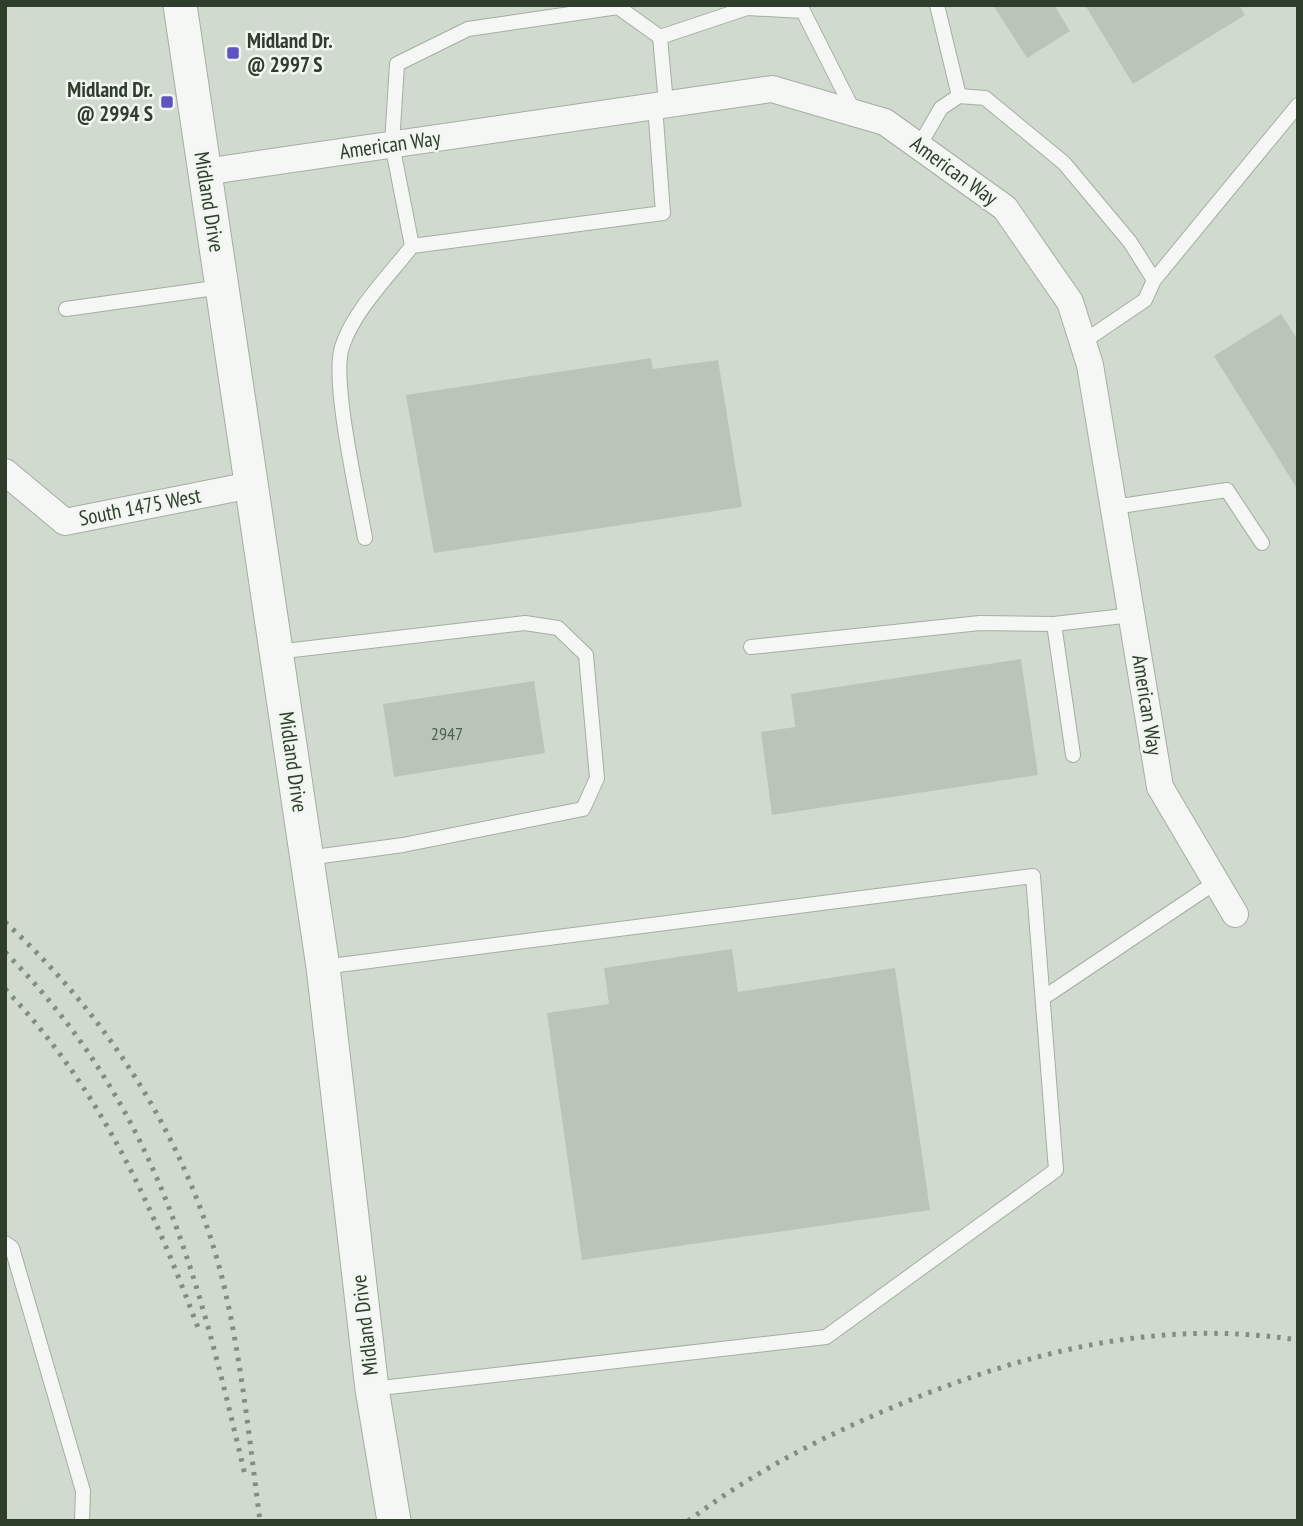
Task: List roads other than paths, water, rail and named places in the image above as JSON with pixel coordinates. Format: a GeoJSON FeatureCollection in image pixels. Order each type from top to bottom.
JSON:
{"type":"FeatureCollection","features":[{"type":"Feature","properties":{"kind":"street","name":"Midland Drive"},"geometry":{"type":"LineString","coordinates":[[180,5],[323,967],[372,1389],[394,1521]]}},
{"type":"Feature","properties":{"kind":"street","name":"American Way"},"geometry":{"type":"LineString","coordinates":[[204,172],[772,89],[885,122],[919,146],[1005,208],[1070,302],[1090,365],[1160,787],[1235,914]]}},
{"type":"Feature","properties":{"kind":"street","name":"South 1475 West"},"geometry":{"type":"LineString","coordinates":[[5,472],[65,522],[251,485]]}},
{"type":"Feature","properties":{"kind":"lane"},"geometry":{"type":"LineString","coordinates":[[937,5],[959,96]]}},
{"type":"Feature","properties":{"kind":"lane"},"geometry":{"type":"LineString","coordinates":[[412,246],[392,144],[397,64],[468,29],[618,8],[660,37]]}},
{"type":"Feature","properties":{"kind":"lane"},"geometry":{"type":"LineString","coordinates":[[660,37],[747,8],[803,11],[854,113]]}},
{"type":"Feature","properties":{"kind":"lane"},"geometry":{"type":"LineString","coordinates":[[365,538],[341,396],[341,348],[358,316],[412,246],[663,213],[660,37]]}},
{"type":"Feature","properties":{"kind":"lane"},"geometry":{"type":"LineString","coordinates":[[919,146],[941,108],[959,96],[985,98],[1064,163],[1130,242],[1154,280]]}},
{"type":"Feature","properties":{"kind":"lane"},"geometry":{"type":"LineString","coordinates":[[1083,342],[1145,300],[1154,280],[1298,105]]}},
{"type":"Feature","properties":{"kind":"lane"},"geometry":{"type":"LineString","coordinates":[[66,309],[222,287]]}},
{"type":"Feature","properties":{"kind":"lane"},"geometry":{"type":"LineString","coordinates":[[1114,507],[1227,490],[1262,543]]}},
{"type":"Feature","properties":{"kind":"lane"},"geometry":{"type":"LineString","coordinates":[[751,647],[980,623],[1054,624],[1132,615]]}},
{"type":"Feature","properties":{"kind":"lane"},"geometry":{"type":"LineString","coordinates":[[276,652],[525,623],[558,628],[586,655],[597,778],[583,809],[403,845],[307,858]]}},
{"type":"Feature","properties":{"kind":"lane"},"geometry":{"type":"LineString","coordinates":[[1054,624],[1073,755]]}},
{"type":"Feature","properties":{"kind":"lane"},"geometry":{"type":"LineString","coordinates":[[323,967],[1033,876],[1056,1170],[826,1337],[372,1389]]}},
{"type":"Feature","properties":{"kind":"lane"},"geometry":{"type":"LineString","coordinates":[[1043,998],[1216,881]]}},
{"type":"Feature","properties":{"kind":"lane"},"geometry":{"type":"LineString","coordinates":[[5,1243],[12,1248],[83,1491],[82,1521]]}},
{"type":"Feature","properties":{"kind":"railway"},"geometry":{"type":"LineString","coordinates":[[5,922],[44,960],[113,1044],[143,1090],[192,1186],[210,1237],[231,1319],[260,1521]]}},
{"type":"Feature","properties":{"kind":"railway"},"geometry":{"type":"LineString","coordinates":[[5,952],[57,1010],[100,1070],[135,1132],[164,1195],[209,1329],[245,1475]]}},
{"type":"Feature","properties":{"kind":"railway"},"geometry":{"type":"LineString","coordinates":[[5,989],[39,1027],[69,1067],[120,1150],[163,1239],[200,1333]]}},
{"type":"Feature","properties":{"kind":"railway"},"geometry":{"type":"LineString","coordinates":[[688,1521],[761,1472],[837,1432],[940,1388],[990,1371],[1090,1345],[1140,1337],[1245,1334],[1298,1340]]}},
{"type":"Feature","properties":{"kind":"place","name":"Midland Dr. @ 2997 S"},"geometry":{"type":"Point","coordinates":[233,53]}},
{"type":"Feature","properties":{"kind":"place","name":"Midland Dr. @ 2994 S"},"geometry":{"type":"Point","coordinates":[167,102]}}]}
